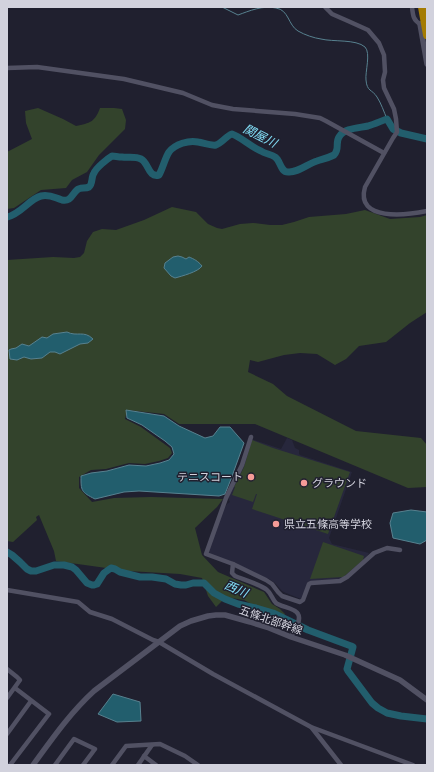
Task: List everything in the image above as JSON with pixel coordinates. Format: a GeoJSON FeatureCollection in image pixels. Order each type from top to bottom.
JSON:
{"type":"FeatureCollection","features":[{"type":"Feature","properties":{"kind":"highway"},"geometry":{"type":"LineString","coordinates":[[422,7],[427,35]]}},
{"type":"Feature","properties":{"kind":"street"},"geometry":{"type":"LineString","coordinates":[[325,7],[332,14],[368,30],[379,43],[384,56],[384,88],[394,109],[397,132],[365,186],[364,199],[366,204],[372,210],[390,214],[427,211]]}},
{"type":"Feature","properties":{"kind":"street"},"geometry":{"type":"LineString","coordinates":[[412,7],[413,18],[416,22],[424,20],[427,64]]}},
{"type":"Feature","properties":{"kind":"street"},"geometry":{"type":"LineString","coordinates":[[7,68],[37,67],[124,79],[183,93],[212,105],[232,109],[295,114],[320,118],[384,153]]}},
{"type":"Feature","properties":{"kind":"street"},"geometry":{"type":"LineString","coordinates":[[251,437],[242,464],[226,498],[206,554],[233,564],[269,582],[282,596],[300,602],[303,600],[309,584],[340,581],[347,577],[374,553],[387,548],[400,550]]}},
{"type":"Feature","properties":{"kind":"street"},"geometry":{"type":"LineString","coordinates":[[233,564],[232,572],[235,576],[266,589],[274,602],[296,611],[299,619],[291,637]]}},
{"type":"Feature","properties":{"kind":"street"},"geometry":{"type":"LineString","coordinates":[[7,590],[78,602],[90,612],[112,619],[159,642],[213,674],[311,727],[413,765]]}},
{"type":"Feature","properties":{"kind":"street","name":"五條北部幹線"},"geometry":{"type":"LineString","coordinates":[[33,765],[82,702],[108,680],[180,626],[191,620],[208,616],[225,615],[250,622],[345,655],[400,680],[427,700]]}},
{"type":"Feature","properties":{"kind":"street"},"geometry":{"type":"LineString","coordinates":[[7,669],[20,680],[7,698]]}},
{"type":"Feature","properties":{"kind":"street"},"geometry":{"type":"LineString","coordinates":[[10,765],[48,714],[15,688]]}},
{"type":"Feature","properties":{"kind":"street"},"geometry":{"type":"LineString","coordinates":[[7,734],[31,701]]}},
{"type":"Feature","properties":{"kind":"street"},"geometry":{"type":"LineString","coordinates":[[311,727],[341,765]]}},
{"type":"Feature","properties":{"kind":"street"},"geometry":{"type":"LineString","coordinates":[[55,765],[74,739],[95,749],[83,765]]}},
{"type":"Feature","properties":{"kind":"street"},"geometry":{"type":"LineString","coordinates":[[112,765],[126,746],[160,744],[185,756],[198,765]]}},
{"type":"Feature","properties":{"kind":"street"},"geometry":{"type":"LineString","coordinates":[[138,765],[152,745]]}},
{"type":"Feature","properties":{"kind":"street"},"geometry":{"type":"LineString","coordinates":[[144,756],[156,765]]}},
{"type":"Feature","properties":{"kind":"shaded area"},"geometry":{"type":"Polygon","coordinates":[[[178,256],[186,259],[189,257],[197,261],[202,266],[194,272],[175,278],[171,276],[164,268],[165,263],[173,257],[178,256]]]}},
{"type":"Feature","properties":{"kind":"shaded area"},"geometry":{"type":"Polygon","coordinates":[[[67,332],[87,335],[93,339],[88,343],[80,344],[60,354],[50,352],[42,358],[31,359],[24,357],[17,360],[10,359],[9,350],[11,349],[22,344],[29,346],[42,337],[47,338],[53,334],[67,332]]]}},
{"type":"Feature","properties":{"kind":"shaded area"},"geometry":{"type":"Polygon","coordinates":[[[126,410],[164,416],[179,426],[205,438],[213,436],[220,427],[230,427],[244,443],[225,494],[219,496],[139,491],[124,492],[95,499],[84,493],[81,485],[81,476],[129,465],[146,466],[160,463],[169,460],[174,454],[172,447],[165,441],[142,425],[127,418],[126,410]]]}},
{"type":"Feature","properties":{"kind":"shaded area","name":"県立五條高等学校"},"geometry":{"type":"Polygon","coordinates":[[[287,438],[292,440],[295,448],[299,450],[300,455],[352,472],[329,538],[332,544],[369,553],[339,579],[308,582],[301,599],[282,591],[269,579],[238,564],[210,555],[208,552],[223,510],[230,502],[228,498],[251,439],[281,449],[287,438]]]}},
{"type":"Feature","properties":{"kind":"shaded area"},"geometry":{"type":"Polygon","coordinates":[[[411,510],[427,512],[427,540],[420,544],[393,538],[390,523],[393,513],[411,510]]]}},
{"type":"Feature","properties":{"kind":"shaded area"},"geometry":{"type":"Polygon","coordinates":[[[113,694],[140,702],[141,721],[117,722],[98,714],[113,694]]]}},
{"type":"Feature","properties":{"kind":"green space"},"geometry":{"type":"Polygon","coordinates":[[[38,108],[76,126],[85,124],[94,119],[100,108],[122,109],[126,120],[125,129],[99,155],[87,172],[72,180],[66,188],[41,190],[14,208],[7,209],[7,152],[32,139],[26,123],[25,111],[38,108]]]}},
{"type":"Feature","properties":{"kind":"green space"},"geometry":{"type":"Polygon","coordinates":[[[172,207],[196,212],[208,224],[222,229],[240,224],[253,223],[282,225],[309,217],[346,214],[365,210],[390,219],[420,217],[427,215],[427,312],[386,342],[359,346],[346,359],[335,365],[317,354],[300,353],[284,355],[258,362],[250,360],[248,372],[273,384],[287,396],[356,431],[421,438],[427,445],[427,487],[408,488],[255,424],[179,424],[164,414],[127,410],[125,419],[141,427],[170,448],[172,453],[168,458],[159,461],[145,464],[129,463],[106,469],[91,470],[79,477],[79,488],[92,502],[114,498],[151,497],[223,499],[217,507],[195,528],[202,555],[218,572],[264,592],[272,604],[285,614],[282,618],[270,614],[244,600],[226,597],[216,607],[208,596],[202,578],[180,574],[128,571],[56,561],[54,551],[39,515],[36,517],[37,520],[13,542],[7,541],[7,260],[80,257],[84,253],[87,241],[93,232],[102,229],[116,230],[144,220],[172,207]]]}},
{"type":"Feature","properties":{"kind":"green space","name":"グラウンド"},"geometry":{"type":"Polygon","coordinates":[[[252,440],[350,472],[328,534],[252,509],[257,494],[253,502],[232,495],[234,487],[244,467],[252,440]]]}},
{"type":"Feature","properties":{"kind":"green space"},"geometry":{"type":"Polygon","coordinates":[[[323,542],[364,556],[363,560],[343,577],[310,579],[323,542]]]}},
{"type":"Feature","properties":{"kind":"waterway"},"geometry":{"type":"LineString","coordinates":[[222,7],[238,15],[261,8],[271,7],[280,9],[284,12],[292,25],[304,34],[326,40],[361,44],[365,47],[368,54],[366,77],[367,84],[369,89],[378,99],[387,119]]}},
{"type":"Feature","properties":{"kind":"waterway","name":"関屋川"},"geometry":{"type":"LineString","coordinates":[[7,217],[17,213],[33,200],[41,196],[50,196],[62,200],[69,199],[78,189],[89,187],[95,171],[112,156],[139,158],[144,161],[153,174],[159,175],[169,152],[182,143],[198,142],[216,145],[232,134],[264,153],[275,157],[285,172],[292,172],[299,170],[313,162],[334,155],[337,150],[338,139],[344,132],[368,126],[387,119],[393,129],[401,133],[427,139]]}},
{"type":"Feature","properties":{"kind":"waterway","name":"西川"},"geometry":{"type":"LineString","coordinates":[[7,552],[31,571],[36,571],[54,565],[72,567],[87,583],[92,585],[97,584],[104,573],[111,568],[140,577],[166,579],[175,584],[181,585],[204,583],[214,593],[225,599],[273,613],[308,630],[353,647],[347,669],[372,703],[387,713],[427,719]]}},
{"type":"Feature","properties":{"kind":"place","name":"テニスコート"},"geometry":{"type":"Point","coordinates":[251,477]}},
{"type":"Feature","properties":{"kind":"place","name":"グラウンド"},"geometry":{"type":"Point","coordinates":[304,483]}},
{"type":"Feature","properties":{"kind":"place","name":"県立五條高等学校"},"geometry":{"type":"Point","coordinates":[276,524]}}]}
